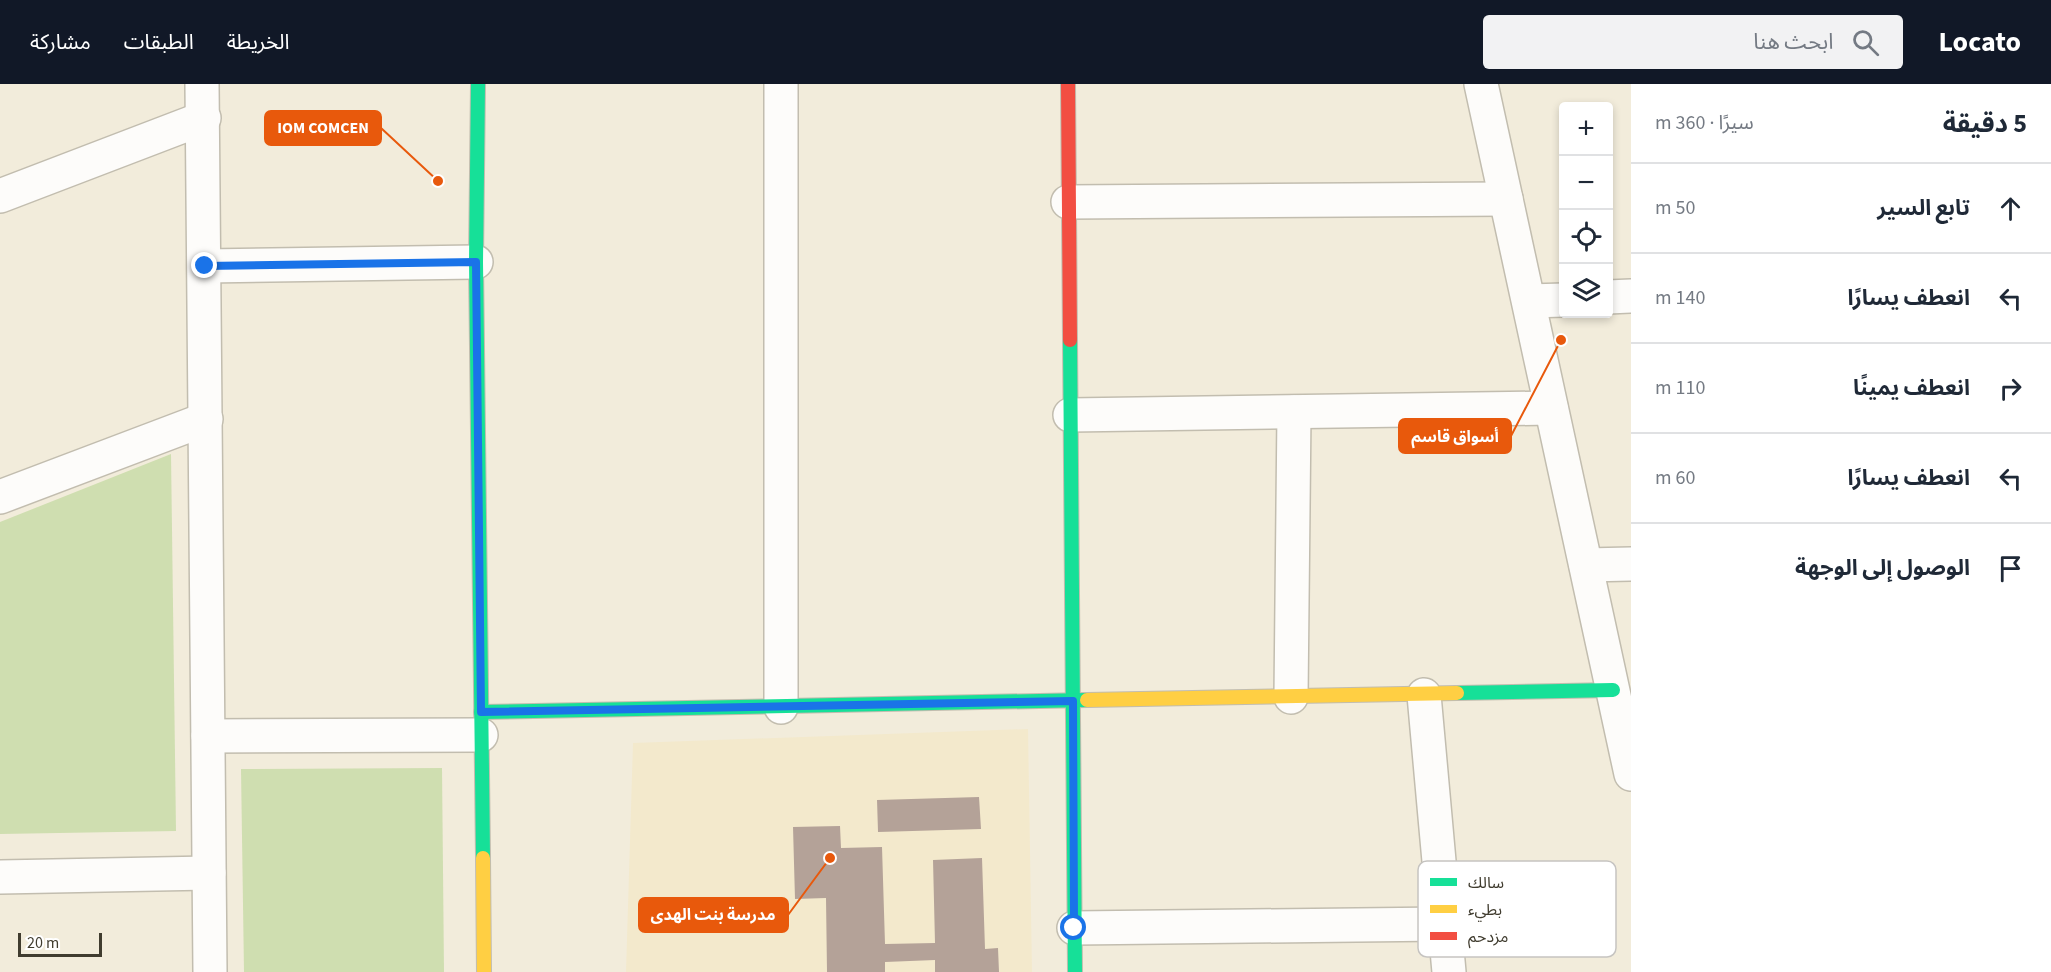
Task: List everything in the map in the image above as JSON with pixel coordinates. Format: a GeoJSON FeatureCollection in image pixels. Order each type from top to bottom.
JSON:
{"type":"FeatureCollection","features":[{"type":"Feature","properties":{"kind":"street"},"geometry":{"type":"LineString","coordinates":[[202,84],[210,972]]}},
{"type":"Feature","properties":{"kind":"street"},"geometry":{"type":"LineString","coordinates":[[478,84],[476,262],[484,972]]}},
{"type":"Feature","properties":{"kind":"street"},"geometry":{"type":"LineString","coordinates":[[781,84],[781,707]]}},
{"type":"Feature","properties":{"kind":"street"},"geometry":{"type":"LineString","coordinates":[[1068,84],[1075,972]]}},
{"type":"Feature","properties":{"kind":"street"},"geometry":{"type":"LineString","coordinates":[[1481,84],[1631,774]]}},
{"type":"Feature","properties":{"kind":"street"},"geometry":{"type":"LineString","coordinates":[[0,196],[204,118]]}},
{"type":"Feature","properties":{"kind":"street"},"geometry":{"type":"LineString","coordinates":[[1068,202],[1506,199]]}},
{"type":"Feature","properties":{"kind":"street"},"geometry":{"type":"LineString","coordinates":[[205,266],[476,262]]}},
{"type":"Feature","properties":{"kind":"street"},"geometry":{"type":"LineString","coordinates":[[1613,297],[1631,296]]}},
{"type":"Feature","properties":{"kind":"street"},"geometry":{"type":"LineString","coordinates":[[1529,301],[1559,300]]}},
{"type":"Feature","properties":{"kind":"street"},"geometry":{"type":"LineString","coordinates":[[1070,415],[1551,408]]}},
{"type":"Feature","properties":{"kind":"street"},"geometry":{"type":"LineString","coordinates":[[1291,697],[1294,412]]}},
{"type":"Feature","properties":{"kind":"street"},"geometry":{"type":"LineString","coordinates":[[0,497],[206,419]]}},
{"type":"Feature","properties":{"kind":"street"},"geometry":{"type":"LineString","coordinates":[[1586,565],[1631,564]]}},
{"type":"Feature","properties":{"kind":"street"},"geometry":{"type":"LineString","coordinates":[[208,736],[481,724],[781,707],[1613,690]]}},
{"type":"Feature","properties":{"kind":"street"},"geometry":{"type":"LineString","coordinates":[[1424,695],[1438,861]]}},
{"type":"Feature","properties":{"kind":"street"},"geometry":{"type":"LineString","coordinates":[[0,877],[209,873]]}},
{"type":"Feature","properties":{"kind":"street"},"geometry":{"type":"LineString","coordinates":[[1074,928],[1418,924]]}},
{"type":"Feature","properties":{"kind":"street"},"geometry":{"type":"LineString","coordinates":[[1447,957],[1449,972]]}},
{"type":"Feature","properties":{"kind":"shaded area"},"geometry":{"type":"Polygon","coordinates":[[[1028,729],[1032,972],[626,972],[633,743],[1028,729]]]}},
{"type":"Feature","properties":{"kind":"green space"},"geometry":{"type":"Polygon","coordinates":[[[171,454],[176,831],[0,834],[0,522],[171,454]]]}},
{"type":"Feature","properties":{"kind":"green space"},"geometry":{"type":"Polygon","coordinates":[[[442,768],[444,972],[244,972],[241,769],[442,768]]]}},
{"type":"Feature","properties":{"kind":"building"},"geometry":{"type":"Polygon","coordinates":[[[979,797],[981,829],[878,832],[877,800],[979,797]]]}},
{"type":"Feature","properties":{"kind":"building"},"geometry":{"type":"Polygon","coordinates":[[[840,826],[841,848],[882,847],[885,944],[935,943],[933,860],[982,858],[985,949],[998,948],[999,972],[935,972],[935,960],[885,962],[885,972],[827,972],[826,898],[795,899],[793,827],[840,826]]]}},
{"type":"Feature","properties":{"kind":"traffic: fast"},"geometry":{"type":"LineString","coordinates":[[478,84],[476,262],[483,858]]}},
{"type":"Feature","properties":{"kind":"traffic: fast"},"geometry":{"type":"LineString","coordinates":[[1070,340],[1075,972]]}},
{"type":"Feature","properties":{"kind":"traffic: fast"},"geometry":{"type":"LineString","coordinates":[[1457,693],[1613,690]]}},
{"type":"Feature","properties":{"kind":"traffic: fast"},"geometry":{"type":"LineString","coordinates":[[481,712],[1087,700]]}},
{"type":"Feature","properties":{"kind":"traffic: slow"},"geometry":{"type":"LineString","coordinates":[[1087,700],[1457,693]]}},
{"type":"Feature","properties":{"kind":"traffic: slow"},"geometry":{"type":"LineString","coordinates":[[483,858],[484,972]]}},
{"type":"Feature","properties":{"kind":"traffic: jam"},"geometry":{"type":"LineString","coordinates":[[1068,84],[1070,340]]}},
{"type":"Feature","properties":{"kind":"place","name":"IOM COMCEN"},"geometry":{"type":"Point","coordinates":[438,181]}},
{"type":"Feature","properties":{"kind":"place","name":"أسواق قاسم"},"geometry":{"type":"Point","coordinates":[1561,340]}},
{"type":"Feature","properties":{"kind":"place","name":"مدرسة بنت الهدی"},"geometry":{"type":"Point","coordinates":[830,858]}},
{"type":"Feature","properties":{"kind":"route"},"geometry":{"type":"LineString","coordinates":[[205,266],[476,262],[481,712],[1073,701],[1074,928]]}}]}
